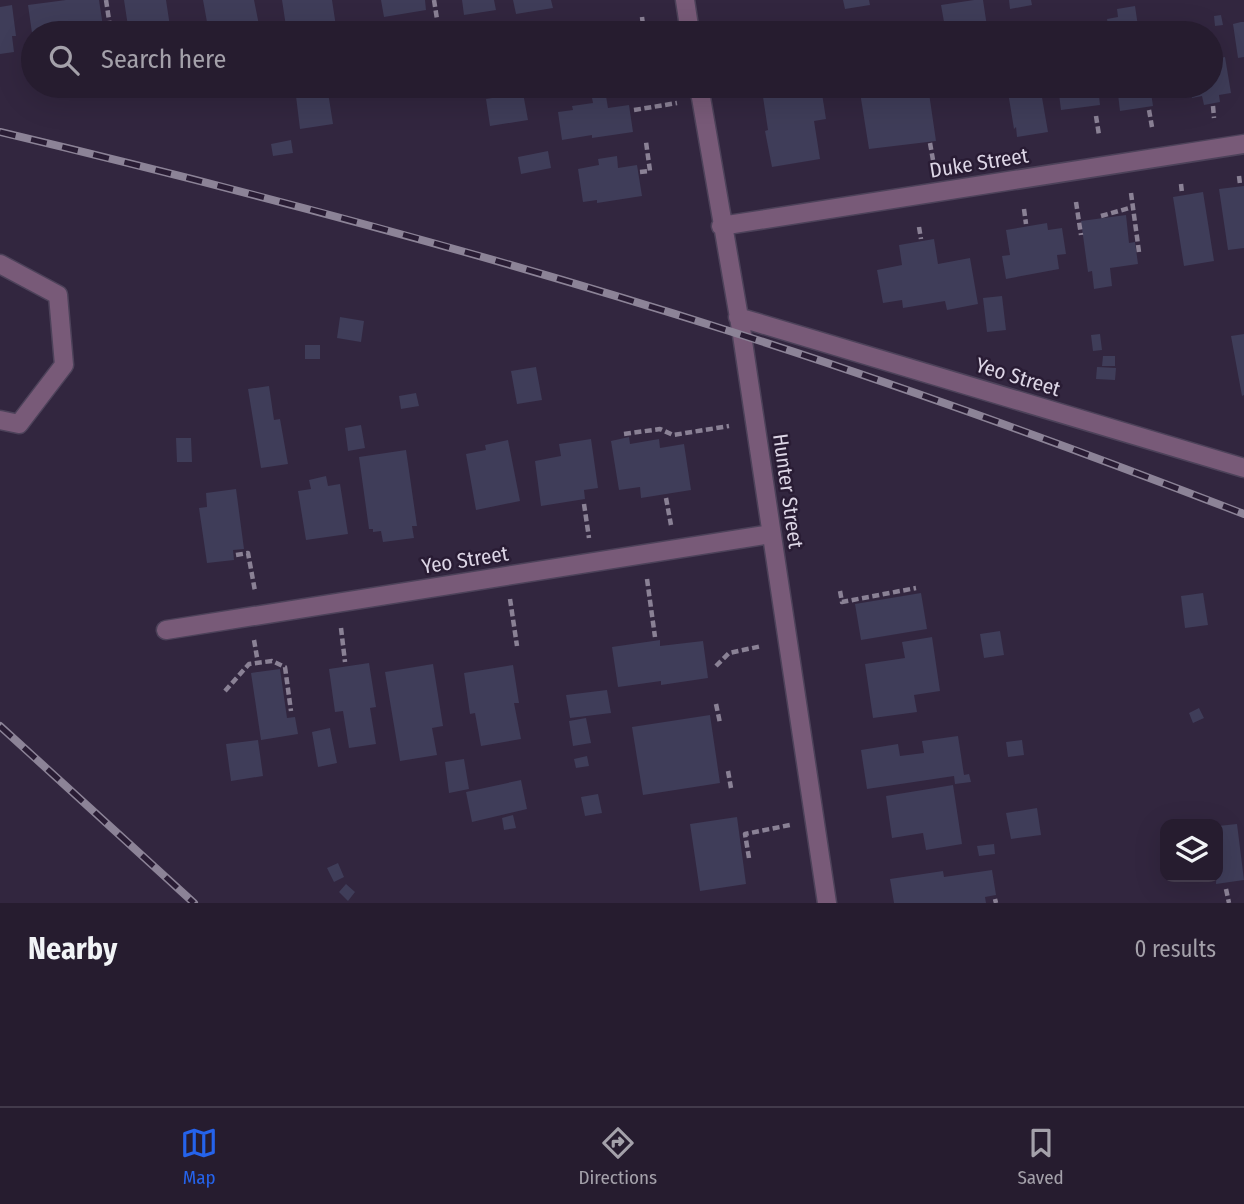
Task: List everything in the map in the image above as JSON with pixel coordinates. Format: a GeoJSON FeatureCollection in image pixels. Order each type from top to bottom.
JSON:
{"type":"FeatureCollection","features":[{"type":"Feature","properties":{"kind":"street"},"geometry":{"type":"LineString","coordinates":[[685,0],[688,21]]}},
{"type":"Feature","properties":{"kind":"street","name":"Hunter Street"},"geometry":{"type":"LineString","coordinates":[[701,98],[738,317],[827,903]]}},
{"type":"Feature","properties":{"kind":"street","name":"Duke Street"},"geometry":{"type":"LineString","coordinates":[[722,226],[1244,144]]}},
{"type":"Feature","properties":{"kind":"street"},"geometry":{"type":"LineString","coordinates":[[0,264],[58,295],[64,365],[19,424],[0,420]]}},
{"type":"Feature","properties":{"kind":"street","name":"Yeo Street"},"geometry":{"type":"LineString","coordinates":[[738,317],[1244,468]]}},
{"type":"Feature","properties":{"kind":"street","name":"Yeo Street"},"geometry":{"type":"LineString","coordinates":[[166,630],[771,534]]}},
{"type":"Feature","properties":{"kind":"path"},"geometry":{"type":"LineString","coordinates":[[106,0],[109,21]]}},
{"type":"Feature","properties":{"kind":"path"},"geometry":{"type":"LineString","coordinates":[[434,0],[437,19]]}},
{"type":"Feature","properties":{"kind":"path"},"geometry":{"type":"LineString","coordinates":[[642,17],[643,21]]}},
{"type":"Feature","properties":{"kind":"path"},"geometry":{"type":"LineString","coordinates":[[635,110],[677,103]]}},
{"type":"Feature","properties":{"kind":"path"},"geometry":{"type":"LineString","coordinates":[[1213,106],[1214,118]]}},
{"type":"Feature","properties":{"kind":"path"},"geometry":{"type":"LineString","coordinates":[[1149,110],[1152,127]]}},
{"type":"Feature","properties":{"kind":"path"},"geometry":{"type":"LineString","coordinates":[[1096,116],[1099,135]]}},
{"type":"Feature","properties":{"kind":"path"},"geometry":{"type":"LineString","coordinates":[[640,172],[650,171],[646,142]]}},
{"type":"Feature","properties":{"kind":"path"},"geometry":{"type":"LineString","coordinates":[[930,143],[933,160]]}},
{"type":"Feature","properties":{"kind":"path"},"geometry":{"type":"LineString","coordinates":[[1239,176],[1240,184]]}},
{"type":"Feature","properties":{"kind":"path"},"geometry":{"type":"LineString","coordinates":[[1181,184],[1182,193]]}},
{"type":"Feature","properties":{"kind":"path"},"geometry":{"type":"LineString","coordinates":[[1131,193],[1139,253]]}},
{"type":"Feature","properties":{"kind":"path"},"geometry":{"type":"LineString","coordinates":[[1076,202],[1081,235]]}},
{"type":"Feature","properties":{"kind":"path"},"geometry":{"type":"LineString","coordinates":[[1101,216],[1133,207]]}},
{"type":"Feature","properties":{"kind":"path"},"geometry":{"type":"LineString","coordinates":[[1024,209],[1026,223]]}},
{"type":"Feature","properties":{"kind":"path"},"geometry":{"type":"LineString","coordinates":[[919,227],[921,239]]}},
{"type":"Feature","properties":{"kind":"path"},"geometry":{"type":"LineString","coordinates":[[624,435],[660,429],[673,435],[730,426]]}},
{"type":"Feature","properties":{"kind":"path"},"geometry":{"type":"LineString","coordinates":[[666,498],[671,525]]}},
{"type":"Feature","properties":{"kind":"path"},"geometry":{"type":"LineString","coordinates":[[584,504],[589,538]]}},
{"type":"Feature","properties":{"kind":"path"},"geometry":{"type":"LineString","coordinates":[[236,555],[248,553],[255,591]]}},
{"type":"Feature","properties":{"kind":"path"},"geometry":{"type":"LineString","coordinates":[[647,576],[655,637]]}},
{"type":"Feature","properties":{"kind":"path"},"geometry":{"type":"LineString","coordinates":[[840,591],[842,602],[916,588]]}},
{"type":"Feature","properties":{"kind":"path"},"geometry":{"type":"LineString","coordinates":[[510,598],[517,646]]}},
{"type":"Feature","properties":{"kind":"path"},"geometry":{"type":"LineString","coordinates":[[341,626],[345,662]]}},
{"type":"Feature","properties":{"kind":"path"},"geometry":{"type":"LineString","coordinates":[[254,638],[258,663]]}},
{"type":"Feature","properties":{"kind":"path"},"geometry":{"type":"LineString","coordinates":[[716,666],[729,653],[764,646]]}},
{"type":"Feature","properties":{"kind":"path"},"geometry":{"type":"LineString","coordinates":[[226,691],[249,664],[272,662],[285,667],[291,711]]}},
{"type":"Feature","properties":{"kind":"path"},"geometry":{"type":"LineString","coordinates":[[716,704],[720,723]]}},
{"type":"Feature","properties":{"kind":"path"},"geometry":{"type":"LineString","coordinates":[[728,771],[731,788]]}},
{"type":"Feature","properties":{"kind":"path"},"geometry":{"type":"LineString","coordinates":[[749,858],[746,834],[791,825]]}},
{"type":"Feature","properties":{"kind":"path"},"geometry":{"type":"LineString","coordinates":[[1226,889],[1228,903]]}},
{"type":"Feature","properties":{"kind":"building"},"geometry":{"type":"Polygon","coordinates":[[[66,0],[99,0],[102,21],[30,21],[28,5],[66,0]]]}},
{"type":"Feature","properties":{"kind":"building"},"geometry":{"type":"Polygon","coordinates":[[[124,0],[166,0],[169,21],[127,21],[124,0]]]}},
{"type":"Feature","properties":{"kind":"building"},"geometry":{"type":"Polygon","coordinates":[[[203,0],[254,0],[258,21],[207,21],[203,0]]]}},
{"type":"Feature","properties":{"kind":"building"},"geometry":{"type":"Polygon","coordinates":[[[282,0],[332,0],[335,21],[285,21],[282,0]]]}},
{"type":"Feature","properties":{"kind":"building"},"geometry":{"type":"Polygon","coordinates":[[[381,0],[425,0],[426,10],[384,17],[381,0]]]}},
{"type":"Feature","properties":{"kind":"building"},"geometry":{"type":"Polygon","coordinates":[[[462,0],[494,0],[496,10],[464,15],[462,0]]]}},
{"type":"Feature","properties":{"kind":"building"},"geometry":{"type":"Polygon","coordinates":[[[513,0],[551,0],[553,8],[516,14],[513,0]]]}},
{"type":"Feature","properties":{"kind":"building"},"geometry":{"type":"Polygon","coordinates":[[[843,0],[869,0],[870,5],[845,9],[843,0]]]}},
{"type":"Feature","properties":{"kind":"building"},"geometry":{"type":"Polygon","coordinates":[[[983,0],[986,21],[944,21],[941,5],[983,0]]]}},
{"type":"Feature","properties":{"kind":"building"},"geometry":{"type":"Polygon","coordinates":[[[1009,0],[1031,0],[1032,5],[1010,9],[1009,0]]]}},
{"type":"Feature","properties":{"kind":"building"},"geometry":{"type":"Polygon","coordinates":[[[12,5],[16,36],[12,36],[14,52],[0,54],[0,7],[12,5]]]}},
{"type":"Feature","properties":{"kind":"building"},"geometry":{"type":"Polygon","coordinates":[[[1135,6],[1137,21],[1107,21],[1118,17],[1117,9],[1135,6]]]}},
{"type":"Feature","properties":{"kind":"building"},"geometry":{"type":"Polygon","coordinates":[[[1221,15],[1222,21],[1214,21],[1214,16],[1221,15]]]}},
{"type":"Feature","properties":{"kind":"building"},"geometry":{"type":"Polygon","coordinates":[[[1244,22],[1244,57],[1238,58],[1233,24],[1244,22]]]}},
{"type":"Feature","properties":{"kind":"building"},"geometry":{"type":"Polygon","coordinates":[[[1225,57],[1231,93],[1223,94],[1225,57]]]}},
{"type":"Feature","properties":{"kind":"building"},"geometry":{"type":"Polygon","coordinates":[[[296,98],[329,98],[333,124],[300,129],[296,98]]]}},
{"type":"Feature","properties":{"kind":"building"},"geometry":{"type":"Polygon","coordinates":[[[524,98],[528,120],[490,126],[486,99],[524,98]]]}},
{"type":"Feature","properties":{"kind":"building"},"geometry":{"type":"Polygon","coordinates":[[[592,98],[606,98],[608,108],[629,105],[633,132],[562,140],[558,112],[573,110],[572,106],[593,103],[592,98]]]}},
{"type":"Feature","properties":{"kind":"building"},"geometry":{"type":"Polygon","coordinates":[[[763,98],[823,98],[826,119],[814,121],[820,159],[772,167],[765,131],[768,130],[763,98]]]}},
{"type":"Feature","properties":{"kind":"building"},"geometry":{"type":"Polygon","coordinates":[[[861,98],[930,98],[936,141],[869,149],[861,98]]]}},
{"type":"Feature","properties":{"kind":"building"},"geometry":{"type":"Polygon","coordinates":[[[1009,98],[1042,98],[1048,132],[1017,137],[1016,127],[1014,129],[1009,98]]]}},
{"type":"Feature","properties":{"kind":"building"},"geometry":{"type":"Polygon","coordinates":[[[1060,98],[1099,98],[1100,105],[1061,110],[1060,98]]]}},
{"type":"Feature","properties":{"kind":"building"},"geometry":{"type":"Polygon","coordinates":[[[1118,98],[1152,98],[1153,106],[1120,111],[1118,98]]]}},
{"type":"Feature","properties":{"kind":"building"},"geometry":{"type":"Polygon","coordinates":[[[1202,98],[1219,98],[1220,102],[1204,105],[1202,98]]]}},
{"type":"Feature","properties":{"kind":"building"},"geometry":{"type":"Polygon","coordinates":[[[291,140],[293,153],[273,156],[271,144],[291,140]]]}},
{"type":"Feature","properties":{"kind":"building"},"geometry":{"type":"Polygon","coordinates":[[[548,151],[551,168],[521,174],[518,157],[548,151]]]}},
{"type":"Feature","properties":{"kind":"building"},"geometry":{"type":"Polygon","coordinates":[[[617,156],[618,168],[637,165],[642,196],[597,203],[597,200],[583,202],[578,169],[599,165],[598,159],[617,156]]]}},
{"type":"Feature","properties":{"kind":"building"},"geometry":{"type":"Polygon","coordinates":[[[1244,186],[1244,248],[1228,250],[1219,189],[1244,186]]]}},
{"type":"Feature","properties":{"kind":"building"},"geometry":{"type":"Polygon","coordinates":[[[1203,192],[1214,261],[1184,266],[1173,197],[1203,192]]]}},
{"type":"Feature","properties":{"kind":"building"},"geometry":{"type":"Polygon","coordinates":[[[1126,215],[1129,243],[1135,242],[1138,264],[1110,268],[1112,286],[1094,289],[1092,271],[1088,272],[1081,221],[1126,215]]]}},
{"type":"Feature","properties":{"kind":"building"},"geometry":{"type":"Polygon","coordinates":[[[1047,223],[1048,230],[1062,228],[1066,254],[1057,255],[1059,269],[1006,279],[1002,256],[1010,255],[1006,230],[1047,223]]]}},
{"type":"Feature","properties":{"kind":"building"},"geometry":{"type":"Polygon","coordinates":[[[934,239],[938,264],[970,258],[978,304],[947,310],[945,301],[903,308],[902,300],[883,303],[877,270],[902,265],[899,245],[934,239]]]}},
{"type":"Feature","properties":{"kind":"building"},"geometry":{"type":"Polygon","coordinates":[[[1002,296],[1006,330],[987,332],[983,298],[1002,296]]]}},
{"type":"Feature","properties":{"kind":"building"},"geometry":{"type":"Polygon","coordinates":[[[340,317],[364,321],[361,342],[337,338],[340,317]]]}},
{"type":"Feature","properties":{"kind":"building"},"geometry":{"type":"Polygon","coordinates":[[[1100,334],[1102,350],[1093,351],[1091,335],[1100,334]]]}},
{"type":"Feature","properties":{"kind":"building"},"geometry":{"type":"Polygon","coordinates":[[[1244,334],[1244,395],[1242,396],[1231,336],[1244,334]]]}},
{"type":"Feature","properties":{"kind":"building"},"geometry":{"type":"Polygon","coordinates":[[[305,345],[320,345],[320,359],[305,359],[305,345]]]}},
{"type":"Feature","properties":{"kind":"building"},"geometry":{"type":"Polygon","coordinates":[[[1103,356],[1115,356],[1115,366],[1102,366],[1103,356]]]}},
{"type":"Feature","properties":{"kind":"building"},"geometry":{"type":"Polygon","coordinates":[[[536,367],[542,400],[517,404],[511,371],[536,367]]]}},
{"type":"Feature","properties":{"kind":"building"},"geometry":{"type":"Polygon","coordinates":[[[1097,367],[1116,368],[1115,380],[1096,379],[1097,367]]]}},
{"type":"Feature","properties":{"kind":"building"},"geometry":{"type":"Polygon","coordinates":[[[269,386],[274,420],[280,419],[288,464],[261,468],[248,389],[269,386]]]}},
{"type":"Feature","properties":{"kind":"building"},"geometry":{"type":"Polygon","coordinates":[[[416,393],[419,406],[401,409],[399,396],[416,393]]]}},
{"type":"Feature","properties":{"kind":"building"},"geometry":{"type":"Polygon","coordinates":[[[361,425],[365,448],[348,451],[345,428],[361,425]]]}},
{"type":"Feature","properties":{"kind":"building"},"geometry":{"type":"Polygon","coordinates":[[[629,437],[630,444],[659,439],[660,448],[684,444],[691,490],[641,498],[640,487],[619,490],[611,441],[629,437]]]}},
{"type":"Feature","properties":{"kind":"building"},"geometry":{"type":"Polygon","coordinates":[[[176,438],[191,438],[192,462],[177,462],[176,438]]]}},
{"type":"Feature","properties":{"kind":"building"},"geometry":{"type":"Polygon","coordinates":[[[591,439],[598,488],[584,490],[585,499],[541,506],[535,461],[561,456],[559,444],[591,439]]]}},
{"type":"Feature","properties":{"kind":"building"},"geometry":{"type":"Polygon","coordinates":[[[508,440],[520,501],[476,510],[466,454],[486,450],[485,445],[508,440]]]}},
{"type":"Feature","properties":{"kind":"building"},"geometry":{"type":"Polygon","coordinates":[[[406,450],[417,526],[412,526],[414,538],[383,542],[381,531],[373,532],[373,529],[369,529],[359,457],[406,450]]]}},
{"type":"Feature","properties":{"kind":"building"},"geometry":{"type":"Polygon","coordinates":[[[326,476],[328,486],[340,484],[348,534],[306,540],[298,491],[311,489],[309,480],[326,476]]]}},
{"type":"Feature","properties":{"kind":"building"},"geometry":{"type":"Polygon","coordinates":[[[236,489],[244,549],[233,550],[234,560],[207,563],[199,508],[207,507],[206,493],[236,489]]]}},
{"type":"Feature","properties":{"kind":"building"},"geometry":{"type":"Polygon","coordinates":[[[921,593],[927,629],[861,640],[855,604],[921,593]]]}},
{"type":"Feature","properties":{"kind":"building"},"geometry":{"type":"Polygon","coordinates":[[[1203,593],[1208,625],[1185,628],[1181,596],[1203,593]]]}},
{"type":"Feature","properties":{"kind":"building"},"geometry":{"type":"Polygon","coordinates":[[[1000,631],[1004,655],[984,658],[980,634],[1000,631]]]}},
{"type":"Feature","properties":{"kind":"building"},"geometry":{"type":"Polygon","coordinates":[[[932,637],[940,691],[914,695],[917,712],[873,718],[865,664],[905,658],[902,642],[932,637]]]}},
{"type":"Feature","properties":{"kind":"building"},"geometry":{"type":"Polygon","coordinates":[[[660,640],[660,646],[703,641],[708,678],[661,685],[661,681],[618,687],[612,647],[660,640]]]}},
{"type":"Feature","properties":{"kind":"building"},"geometry":{"type":"Polygon","coordinates":[[[369,663],[376,707],[370,708],[376,744],[349,748],[343,711],[335,712],[329,669],[369,663]]]}},
{"type":"Feature","properties":{"kind":"building"},"geometry":{"type":"Polygon","coordinates":[[[433,664],[443,726],[432,728],[437,755],[400,761],[385,672],[433,664]]]}},
{"type":"Feature","properties":{"kind":"building"},"geometry":{"type":"Polygon","coordinates":[[[513,665],[519,703],[514,703],[521,739],[481,746],[475,713],[470,714],[464,673],[513,665]]]}},
{"type":"Feature","properties":{"kind":"building"},"geometry":{"type":"Polygon","coordinates":[[[280,669],[287,718],[295,717],[298,734],[261,740],[251,673],[280,669]]]}},
{"type":"Feature","properties":{"kind":"building"},"geometry":{"type":"Polygon","coordinates":[[[607,690],[611,713],[570,718],[566,695],[607,690]]]}},
{"type":"Feature","properties":{"kind":"building"},"geometry":{"type":"Polygon","coordinates":[[[1199,708],[1204,718],[1193,723],[1189,713],[1199,708]]]}},
{"type":"Feature","properties":{"kind":"building"},"geometry":{"type":"Polygon","coordinates":[[[710,715],[720,783],[643,795],[632,727],[710,715]]]}},
{"type":"Feature","properties":{"kind":"building"},"geometry":{"type":"Polygon","coordinates":[[[586,718],[591,743],[573,746],[569,721],[586,718]]]}},
{"type":"Feature","properties":{"kind":"building"},"geometry":{"type":"Polygon","coordinates":[[[330,728],[337,763],[318,767],[312,732],[330,728]]]}},
{"type":"Feature","properties":{"kind":"building"},"geometry":{"type":"Polygon","coordinates":[[[958,736],[964,775],[969,774],[971,782],[955,784],[954,776],[867,789],[861,750],[898,744],[900,756],[924,753],[922,741],[958,736]]]}},
{"type":"Feature","properties":{"kind":"building"},"geometry":{"type":"Polygon","coordinates":[[[258,740],[263,776],[231,781],[226,744],[258,740]]]}},
{"type":"Feature","properties":{"kind":"building"},"geometry":{"type":"Polygon","coordinates":[[[1022,740],[1024,755],[1008,757],[1006,742],[1022,740]]]}},
{"type":"Feature","properties":{"kind":"building"},"geometry":{"type":"Polygon","coordinates":[[[587,756],[589,766],[576,768],[574,759],[587,756]]]}},
{"type":"Feature","properties":{"kind":"building"},"geometry":{"type":"Polygon","coordinates":[[[464,759],[469,789],[449,793],[445,762],[464,759]]]}},
{"type":"Feature","properties":{"kind":"building"},"geometry":{"type":"Polygon","coordinates":[[[521,780],[527,809],[472,822],[466,792],[521,780]]]}},
{"type":"Feature","properties":{"kind":"building"},"geometry":{"type":"Polygon","coordinates":[[[953,785],[962,844],[926,850],[923,833],[892,838],[886,796],[953,785]]]}},
{"type":"Feature","properties":{"kind":"building"},"geometry":{"type":"Polygon","coordinates":[[[598,794],[602,813],[585,816],[581,797],[598,794]]]}},
{"type":"Feature","properties":{"kind":"building"},"geometry":{"type":"Polygon","coordinates":[[[1037,808],[1041,835],[1011,839],[1006,813],[1037,808]]]}},
{"type":"Feature","properties":{"kind":"building"},"geometry":{"type":"Polygon","coordinates":[[[513,815],[516,828],[504,830],[502,818],[513,815]]]}},
{"type":"Feature","properties":{"kind":"building"},"geometry":{"type":"Polygon","coordinates":[[[737,817],[746,884],[700,891],[690,824],[737,817]]]}},
{"type":"Feature","properties":{"kind":"building"},"geometry":{"type":"Polygon","coordinates":[[[1237,824],[1244,880],[1216,884],[1223,882],[1223,825],[1237,824]]]}},
{"type":"Feature","properties":{"kind":"building"},"geometry":{"type":"Polygon","coordinates":[[[994,844],[995,854],[979,856],[977,846],[994,844]]]}},
{"type":"Feature","properties":{"kind":"building"},"geometry":{"type":"Polygon","coordinates":[[[338,863],[344,877],[334,882],[327,868],[338,863]]]}},
{"type":"Feature","properties":{"kind":"building"},"geometry":{"type":"Polygon","coordinates":[[[992,870],[996,895],[985,897],[986,903],[894,903],[890,879],[943,871],[944,877],[992,870]]]}},
{"type":"Feature","properties":{"kind":"building"},"geometry":{"type":"Polygon","coordinates":[[[346,884],[355,892],[348,901],[339,892],[346,884]]]}},
{"type":"Feature","properties":{"kind":"railway"},"geometry":{"type":"LineString","coordinates":[[0,132],[365,224],[636,302],[921,395],[1244,514]]}},
{"type":"Feature","properties":{"kind":"railway"},"geometry":{"type":"LineString","coordinates":[[0,726],[194,903]]}}]}
